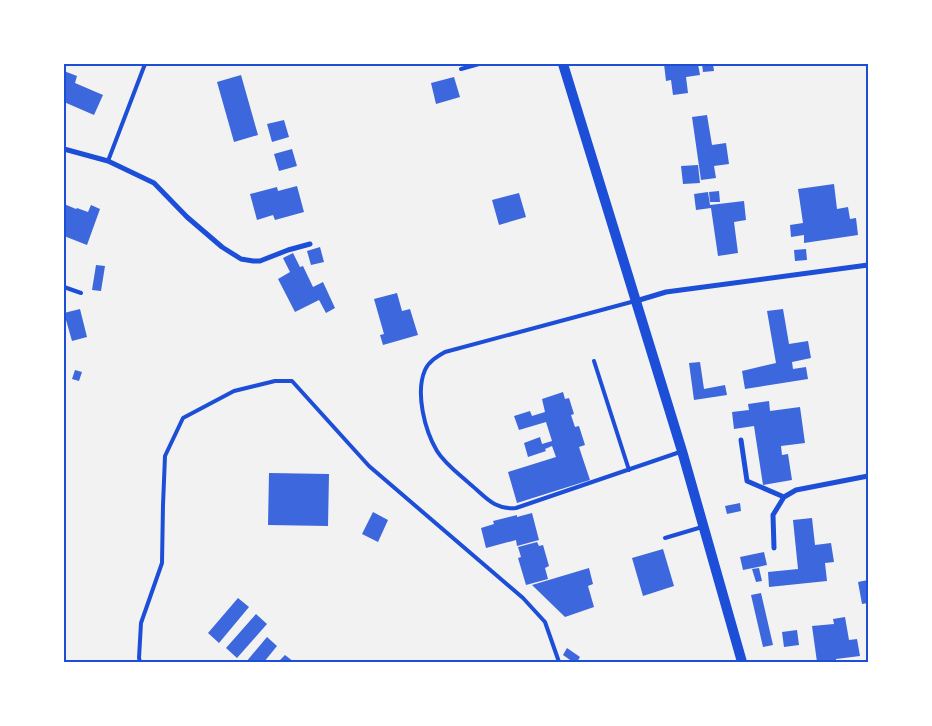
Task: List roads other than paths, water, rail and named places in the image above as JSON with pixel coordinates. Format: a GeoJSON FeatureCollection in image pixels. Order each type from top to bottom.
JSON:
{"type":"FeatureCollection","features":[{"type":"Feature","properties":{"kind":"main road"},"geometry":{"type":"LineString","coordinates":[[563,64],[682,452],[742,662]]}},
{"type":"Feature","properties":{"kind":"street"},"geometry":{"type":"LineString","coordinates":[[64,148],[108,161],[154,183],[187,217],[222,247],[242,259],[260,261],[310,244]]}},
{"type":"Feature","properties":{"kind":"street"},"geometry":{"type":"LineString","coordinates":[[636,301],[666,292],[868,265]]}},
{"type":"Feature","properties":{"kind":"street"},"geometry":{"type":"LineString","coordinates":[[741,440],[747,482],[784,497]]}},
{"type":"Feature","properties":{"kind":"street"},"geometry":{"type":"LineString","coordinates":[[774,548],[773,516],[784,497],[796,490],[868,476]]}},
{"type":"Feature","properties":{"kind":"lane"},"geometry":{"type":"LineString","coordinates":[[108,161],[144,64]]}},
{"type":"Feature","properties":{"kind":"lane"},"geometry":{"type":"LineString","coordinates":[[461,69],[479,64]]}},
{"type":"Feature","properties":{"kind":"lane"},"geometry":{"type":"LineString","coordinates":[[64,287],[81,294]]}},
{"type":"Feature","properties":{"kind":"lane"},"geometry":{"type":"LineString","coordinates":[[636,301],[445,352],[434,359],[425,369],[421,397],[428,432],[438,452],[466,480],[500,508],[516,508],[682,452]]}},
{"type":"Feature","properties":{"kind":"lane"},"geometry":{"type":"LineString","coordinates":[[594,361],[628,470]]}},
{"type":"Feature","properties":{"kind":"lane"},"geometry":{"type":"LineString","coordinates":[[140,662],[141,623],[162,563],[162,505],[165,456],[183,418],[234,391],[275,381],[292,381],[369,466],[523,598],[545,622],[559,662]]}},
{"type":"Feature","properties":{"kind":"lane"},"geometry":{"type":"LineString","coordinates":[[665,538],[704,526]]}}]}
